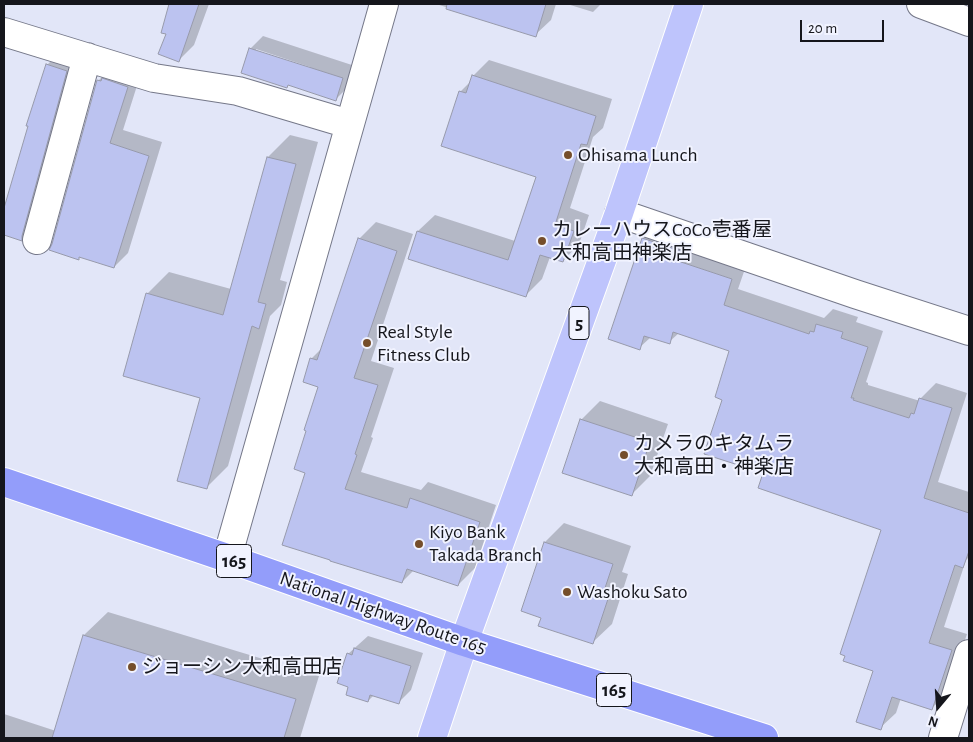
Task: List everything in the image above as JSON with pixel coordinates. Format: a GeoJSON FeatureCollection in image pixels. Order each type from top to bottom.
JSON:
{"type":"FeatureCollection","features":[{"type":"Feature","properties":{"kind":"highway","name":"National Highway Route 165"},"geometry":{"type":"LineString","coordinates":[[4,482],[464,642],[764,738]]}},
{"type":"Feature","properties":{"kind":"main road","name":"5"},"geometry":{"type":"LineString","coordinates":[[432,738],[464,642],[619,213],[690,4]]}},
{"type":"Feature","properties":{"kind":"street"},"geometry":{"type":"LineString","coordinates":[[227,558],[384,4]]}},
{"type":"Feature","properties":{"kind":"street"},"geometry":{"type":"LineString","coordinates":[[921,4],[969,22]]}},
{"type":"Feature","properties":{"kind":"street"},"geometry":{"type":"LineString","coordinates":[[4,32],[154,78],[238,91],[349,124]]}},
{"type":"Feature","properties":{"kind":"street"},"geometry":{"type":"LineString","coordinates":[[37,240],[87,57]]}},
{"type":"Feature","properties":{"kind":"street"},"geometry":{"type":"LineString","coordinates":[[619,213],[969,331]]}},
{"type":"Feature","properties":{"kind":"street"},"geometry":{"type":"LineString","coordinates":[[943,738],[969,654]]}},
{"type":"Feature","properties":{"kind":"building"},"geometry":{"type":"Polygon","coordinates":[[[169,4],[199,4],[179,62],[158,54],[166,34],[161,33],[169,4]]]}},
{"type":"Feature","properties":{"kind":"building"},"geometry":{"type":"Polygon","coordinates":[[[447,4],[546,4],[536,37],[446,9],[447,4]]]}},
{"type":"Feature","properties":{"kind":"building"},"geometry":{"type":"Polygon","coordinates":[[[249,48],[343,78],[336,101],[288,85],[287,88],[241,73],[249,48]]]}},
{"type":"Feature","properties":{"kind":"building"},"geometry":{"type":"Polygon","coordinates":[[[46,64],[67,71],[22,241],[4,235],[4,208],[28,126],[26,126],[46,64]]]}},
{"type":"Feature","properties":{"kind":"building"},"geometry":{"type":"Polygon","coordinates":[[[472,75],[596,116],[587,145],[581,144],[555,225],[574,231],[563,262],[540,255],[526,297],[408,259],[417,231],[508,260],[536,177],[441,146],[459,91],[466,93],[472,75]]]}},
{"type":"Feature","properties":{"kind":"building"},"geometry":{"type":"Polygon","coordinates":[[[102,78],[128,87],[110,143],[149,156],[114,268],[79,257],[79,260],[49,250],[97,80],[101,81],[102,78]]]}},
{"type":"Feature","properties":{"kind":"building"},"geometry":{"type":"Polygon","coordinates":[[[267,157],[296,164],[258,302],[266,304],[259,329],[252,326],[207,489],[177,481],[200,398],[123,376],[146,293],[223,315],[267,157]]]}},
{"type":"Feature","properties":{"kind":"building"},"geometry":{"type":"Polygon","coordinates":[[[358,238],[397,251],[354,378],[378,385],[345,489],[407,508],[410,498],[480,522],[458,586],[407,569],[402,583],[282,545],[305,473],[294,469],[318,387],[303,382],[310,358],[317,360],[358,238]]]}},
{"type":"Feature","properties":{"kind":"building"},"geometry":{"type":"Polygon","coordinates":[[[642,238],[681,251],[678,261],[732,279],[724,305],[809,334],[810,331],[814,332],[816,324],[843,332],[841,338],[868,347],[851,398],[854,398],[853,400],[909,418],[911,413],[914,414],[919,398],[952,408],[924,498],[969,513],[969,551],[963,568],[955,565],[929,643],[952,650],[932,710],[892,697],[881,730],[856,722],[873,671],[843,661],[845,656],[840,654],[881,530],[758,488],[763,473],[704,454],[722,400],[715,397],[729,351],[673,332],[670,344],[644,336],[640,350],[608,339],[642,238]]]}},
{"type":"Feature","properties":{"kind":"building"},"geometry":{"type":"Polygon","coordinates":[[[580,419],[650,442],[632,496],[562,473],[580,419]]]}},
{"type":"Feature","properties":{"kind":"building","name":"Washoku Sato"},"geometry":{"type":"Polygon","coordinates":[[[544,542],[613,564],[604,591],[610,593],[593,644],[538,626],[541,618],[521,611],[544,542]]]}},
{"type":"Feature","properties":{"kind":"building","name":"ジョーシン大和高田店"},"geometry":{"type":"Polygon","coordinates":[[[83,635],[296,699],[284,738],[52,738],[83,635]]]}},
{"type":"Feature","properties":{"kind":"building"},"geometry":{"type":"Polygon","coordinates":[[[354,648],[411,666],[399,704],[370,695],[368,702],[346,695],[348,687],[337,683],[347,653],[352,655],[354,648]]]}},
{"type":"Feature","properties":{"kind":"place","name":"Ohisama Lunch"},"geometry":{"type":"Point","coordinates":[568,155]}},
{"type":"Feature","properties":{"kind":"place","name":"カレーハウスCoCo壱番屋 大和高田神楽店"},"geometry":{"type":"Point","coordinates":[542,241]}},
{"type":"Feature","properties":{"kind":"place","name":"Real Style Fitness Club"},"geometry":{"type":"Point","coordinates":[367,343]}},
{"type":"Feature","properties":{"kind":"place","name":"カメラのキタムラ 大和高田・神楽店"},"geometry":{"type":"Point","coordinates":[624,455]}},
{"type":"Feature","properties":{"kind":"place","name":"Kiyo Bank Takada Branch"},"geometry":{"type":"Point","coordinates":[419,544]}},
{"type":"Feature","properties":{"kind":"place","name":"Washoku Sato"},"geometry":{"type":"Point","coordinates":[567,592]}},
{"type":"Feature","properties":{"kind":"place","name":"ジョーシン大和高田店"},"geometry":{"type":"Point","coordinates":[132,667]}}]}
